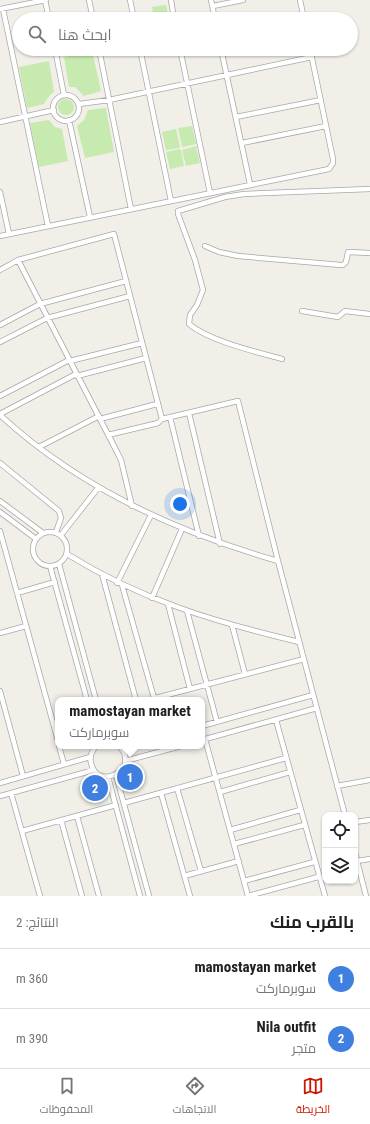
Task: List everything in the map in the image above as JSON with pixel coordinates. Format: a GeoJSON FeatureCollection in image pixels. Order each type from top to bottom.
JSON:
{"type":"FeatureCollection","features":[{"type":"Feature","properties":{"kind":"street"},"geometry":{"type":"LineString","coordinates":[[12,56],[2,9],[45,0],[48,12]]}},
{"type":"Feature","properties":{"kind":"street"},"geometry":{"type":"LineString","coordinates":[[89,0],[91,12]]}},
{"type":"Feature","properties":{"kind":"street"},"geometry":{"type":"LineString","coordinates":[[130,0],[133,12]]}},
{"type":"Feature","properties":{"kind":"street"},"geometry":{"type":"LineString","coordinates":[[171,0],[173,12]]}},
{"type":"Feature","properties":{"kind":"street"},"geometry":{"type":"LineString","coordinates":[[211,0],[214,12]]}},
{"type":"Feature","properties":{"kind":"street"},"geometry":{"type":"LineString","coordinates":[[213,6],[243,0]]}},
{"type":"Feature","properties":{"kind":"street"},"geometry":{"type":"LineString","coordinates":[[300,0],[303,12]]}},
{"type":"Feature","properties":{"kind":"street"},"geometry":{"type":"LineString","coordinates":[[12,56],[48,226]]}},
{"type":"Feature","properties":{"kind":"street"},"geometry":{"type":"LineString","coordinates":[[56,56],[64,95]]}},
{"type":"Feature","properties":{"kind":"street"},"geometry":{"type":"LineString","coordinates":[[100,56],[131,209]]}},
{"type":"Feature","properties":{"kind":"street"},"geometry":{"type":"LineString","coordinates":[[141,56],[171,201]]}},
{"type":"Feature","properties":{"kind":"street"},"geometry":{"type":"LineString","coordinates":[[182,56],[210,192]]}},
{"type":"Feature","properties":{"kind":"street"},"geometry":{"type":"LineString","coordinates":[[223,56],[250,184]]}},
{"type":"Feature","properties":{"kind":"street"},"geometry":{"type":"LineString","coordinates":[[0,236],[328,169],[333,163],[312,57],[109,100],[79,104]]}},
{"type":"Feature","properties":{"kind":"street"},"geometry":{"type":"LineString","coordinates":[[64,95],[72,96],[79,104],[78,112],[70,120],[58,117],[54,110],[56,100],[64,95]]}},
{"type":"Feature","properties":{"kind":"street"},"geometry":{"type":"LineString","coordinates":[[236,117],[321,100]]}},
{"type":"Feature","properties":{"kind":"street"},"geometry":{"type":"LineString","coordinates":[[0,122],[54,110]]}},
{"type":"Feature","properties":{"kind":"street"},"geometry":{"type":"LineString","coordinates":[[70,120],[90,217]]}},
{"type":"Feature","properties":{"kind":"street"},"geometry":{"type":"LineString","coordinates":[[242,144],[326,126]]}},
{"type":"Feature","properties":{"kind":"street"},"geometry":{"type":"LineString","coordinates":[[282,359],[211,337],[197,331],[190,324],[190,315],[197,305],[203,290],[178,211],[238,194],[370,189]]}},
{"type":"Feature","properties":{"kind":"street"},"geometry":{"type":"LineString","coordinates":[[0,192],[9,234]]}},
{"type":"Feature","properties":{"kind":"street"},"geometry":{"type":"LineString","coordinates":[[0,270],[18,260],[114,234],[162,419]]}},
{"type":"Feature","properties":{"kind":"street"},"geometry":{"type":"LineString","coordinates":[[205,246],[219,252],[238,256],[340,265],[343,265],[346,262],[348,252],[370,253]]}},
{"type":"Feature","properties":{"kind":"street"},"geometry":{"type":"LineString","coordinates":[[18,260],[121,460],[132,506]]}},
{"type":"Feature","properties":{"kind":"street"},"geometry":{"type":"LineString","coordinates":[[0,325],[40,304],[126,281]]}},
{"type":"Feature","properties":{"kind":"street"},"geometry":{"type":"LineString","coordinates":[[0,342],[47,318],[130,296]]}},
{"type":"Feature","properties":{"kind":"street"},"geometry":{"type":"LineString","coordinates":[[302,311],[338,317],[345,311],[370,314]]}},
{"type":"Feature","properties":{"kind":"street"},"geometry":{"type":"LineString","coordinates":[[0,396],[69,361],[142,343]]}},
{"type":"Feature","properties":{"kind":"street"},"geometry":{"type":"LineString","coordinates":[[146,358],[77,375],[0,415],[39,447],[98,488],[132,506],[182,529],[220,544],[278,561]]}},
{"type":"Feature","properties":{"kind":"street"},"geometry":{"type":"LineString","coordinates":[[108,435],[158,423],[162,419],[238,401],[278,561],[344,812]]}},
{"type":"Feature","properties":{"kind":"street"},"geometry":{"type":"LineString","coordinates":[[39,447],[99,418],[157,404]]}},
{"type":"Feature","properties":{"kind":"street"},"geometry":{"type":"LineString","coordinates":[[189,413],[220,544]]}},
{"type":"Feature","properties":{"kind":"street"},"geometry":{"type":"LineString","coordinates":[[170,417],[199,536]]}},
{"type":"Feature","properties":{"kind":"street"},"geometry":{"type":"LineString","coordinates":[[0,463],[59,511],[62,518],[59,534]]}},
{"type":"Feature","properties":{"kind":"street"},"geometry":{"type":"LineString","coordinates":[[59,534],[98,488]]}},
{"type":"Feature","properties":{"kind":"street"},"geometry":{"type":"LineString","coordinates":[[0,501],[43,533]]}},
{"type":"Feature","properties":{"kind":"street"},"geometry":{"type":"LineString","coordinates":[[0,512],[36,539]]}},
{"type":"Feature","properties":{"kind":"street"},"geometry":{"type":"LineString","coordinates":[[150,515],[120,584],[154,697]]}},
{"type":"Feature","properties":{"kind":"street"},"geometry":{"type":"LineString","coordinates":[[152,598],[182,529]]}},
{"type":"Feature","properties":{"kind":"street"},"geometry":{"type":"LineString","coordinates":[[0,531],[55,730]]}},
{"type":"Feature","properties":{"kind":"street"},"geometry":{"type":"LineString","coordinates":[[51,531],[59,534],[67,544],[67,554],[64,560],[59,564],[50,566],[41,564],[35,558],[32,548],[36,539],[43,533],[51,531]]}},
{"type":"Feature","properties":{"kind":"street"},"geometry":{"type":"LineString","coordinates":[[67,554],[120,584],[152,598],[232,625],[299,642]]}},
{"type":"Feature","properties":{"kind":"street"},"geometry":{"type":"LineString","coordinates":[[59,564],[95,697]]}},
{"type":"Feature","properties":{"kind":"street"},"geometry":{"type":"LineString","coordinates":[[50,566],[86,697]]}},
{"type":"Feature","properties":{"kind":"street"},"geometry":{"type":"LineString","coordinates":[[102,574],[135,697]]}},
{"type":"Feature","properties":{"kind":"street"},"geometry":{"type":"LineString","coordinates":[[17,593],[55,582]]}},
{"type":"Feature","properties":{"kind":"street"},"geometry":{"type":"LineString","coordinates":[[168,604],[190,689]]}},
{"type":"Feature","properties":{"kind":"street"},"geometry":{"type":"LineString","coordinates":[[187,611],[217,722]]}},
{"type":"Feature","properties":{"kind":"street"},"geometry":{"type":"LineString","coordinates":[[232,625],[245,674]]}},
{"type":"Feature","properties":{"kind":"street"},"geometry":{"type":"LineString","coordinates":[[0,633],[26,626]]}},
{"type":"Feature","properties":{"kind":"street"},"geometry":{"type":"LineString","coordinates":[[158,697],[304,659]]}},
{"type":"Feature","properties":{"kind":"street"},"geometry":{"type":"LineString","coordinates":[[0,691],[23,776]]}},
{"type":"Feature","properties":{"kind":"street"},"geometry":{"type":"LineString","coordinates":[[205,725],[313,695]]}},
{"type":"Feature","properties":{"kind":"street"},"geometry":{"type":"LineString","coordinates":[[205,740],[317,708]]}},
{"type":"Feature","properties":{"kind":"street"},"geometry":{"type":"LineString","coordinates":[[276,720],[318,877],[325,896]]}},
{"type":"Feature","properties":{"kind":"street"},"geometry":{"type":"LineString","coordinates":[[205,743],[220,792],[248,896],[318,877]]}},
{"type":"Feature","properties":{"kind":"street"},"geometry":{"type":"LineString","coordinates":[[60,749],[64,764]]}},
{"type":"Feature","properties":{"kind":"street"},"geometry":{"type":"LineString","coordinates":[[94,749],[90,757],[91,765],[94,770],[101,775],[108,777],[116,775],[122,770],[125,756],[122,749]]}},
{"type":"Feature","properties":{"kind":"street"},"geometry":{"type":"LineString","coordinates":[[125,761],[170,749]]}},
{"type":"Feature","properties":{"kind":"street"},"geometry":{"type":"LineString","coordinates":[[0,783],[90,757]]}},
{"type":"Feature","properties":{"kind":"street"},"geometry":{"type":"LineString","coordinates":[[124,803],[286,758]]}},
{"type":"Feature","properties":{"kind":"street"},"geometry":{"type":"LineString","coordinates":[[0,796],[94,770]]}},
{"type":"Feature","properties":{"kind":"street"},"geometry":{"type":"LineString","coordinates":[[220,792],[290,772]]}},
{"type":"Feature","properties":{"kind":"street"},"geometry":{"type":"LineString","coordinates":[[116,775],[149,896]]}},
{"type":"Feature","properties":{"kind":"street"},"geometry":{"type":"LineString","coordinates":[[108,777],[140,894],[147,890]]}},
{"type":"Feature","properties":{"kind":"street"},"geometry":{"type":"LineString","coordinates":[[337,786],[370,780]]}},
{"type":"Feature","properties":{"kind":"street"},"geometry":{"type":"LineString","coordinates":[[178,788],[201,871]]}},
{"type":"Feature","properties":{"kind":"street"},"geometry":{"type":"LineString","coordinates":[[11,793],[40,896]]}},
{"type":"Feature","properties":{"kind":"street"},"geometry":{"type":"LineString","coordinates":[[162,793],[190,896]]}},
{"type":"Feature","properties":{"kind":"street"},"geometry":{"type":"LineString","coordinates":[[22,831],[116,805]]}},
{"type":"Feature","properties":{"kind":"street"},"geometry":{"type":"LineString","coordinates":[[230,830],[300,810]]}},
{"type":"Feature","properties":{"kind":"street"},"geometry":{"type":"LineString","coordinates":[[77,816],[99,896]]}},
{"type":"Feature","properties":{"kind":"street"},"geometry":{"type":"LineString","coordinates":[[61,820],[82,896]]}},
{"type":"Feature","properties":{"kind":"street"},"geometry":{"type":"LineString","coordinates":[[358,822],[370,820]]}},
{"type":"Feature","properties":{"kind":"street"},"geometry":{"type":"LineString","coordinates":[[234,844],[304,825]]}},
{"type":"Feature","properties":{"kind":"street"},"geometry":{"type":"LineString","coordinates":[[358,861],[370,859]]}},
{"type":"Feature","properties":{"kind":"street"},"geometry":{"type":"LineString","coordinates":[[184,876],[238,861]]}},
{"type":"Feature","properties":{"kind":"street"},"geometry":{"type":"LineString","coordinates":[[244,881],[314,862]]}},
{"type":"Feature","properties":{"kind":"street"},"geometry":{"type":"LineString","coordinates":[[358,865],[366,896]]}},
{"type":"Feature","properties":{"kind":"green space"},"geometry":{"type":"Polygon","coordinates":[[[166,5],[168,12],[153,12],[152,7],[166,5]]]}},
{"type":"Feature","properties":{"kind":"green space"},"geometry":{"type":"Polygon","coordinates":[[[93,56],[101,91],[84,96],[75,87],[69,87],[64,57],[93,56]]]}},
{"type":"Feature","properties":{"kind":"green space"},"geometry":{"type":"Polygon","coordinates":[[[49,61],[54,92],[49,96],[44,104],[27,108],[19,67],[49,61]]]}},
{"type":"Feature","properties":{"kind":"green space"},"geometry":{"type":"Polygon","coordinates":[[[63,99],[69,99],[74,104],[72,113],[69,115],[63,115],[58,110],[58,104],[63,99]]]}},
{"type":"Feature","properties":{"kind":"green space"},"geometry":{"type":"Polygon","coordinates":[[[106,108],[114,152],[85,158],[77,126],[84,120],[88,110],[106,108]]]}},
{"type":"Feature","properties":{"kind":"green space"},"geometry":{"type":"Polygon","coordinates":[[[49,120],[55,127],[62,129],[68,161],[39,167],[30,123],[49,120]]]}},
{"type":"Feature","properties":{"kind":"green space"},"geometry":{"type":"Polygon","coordinates":[[[192,126],[196,144],[183,147],[178,128],[192,126]]]}},
{"type":"Feature","properties":{"kind":"green space"},"geometry":{"type":"Polygon","coordinates":[[[176,129],[180,146],[179,148],[166,150],[162,132],[176,129]]]}},
{"type":"Feature","properties":{"kind":"green space"},"geometry":{"type":"Polygon","coordinates":[[[196,146],[200,163],[186,166],[182,150],[196,146]]]}},
{"type":"Feature","properties":{"kind":"green space"},"geometry":{"type":"Polygon","coordinates":[[[179,149],[181,150],[184,166],[170,169],[166,152],[179,149]]]}},
{"type":"Feature","properties":{"kind":"place","name":"mamostayan market"},"geometry":{"type":"Point","coordinates":[130,777]}},
{"type":"Feature","properties":{"kind":"place","name":"Nila outfit"},"geometry":{"type":"Point","coordinates":[95,788]}}]}
